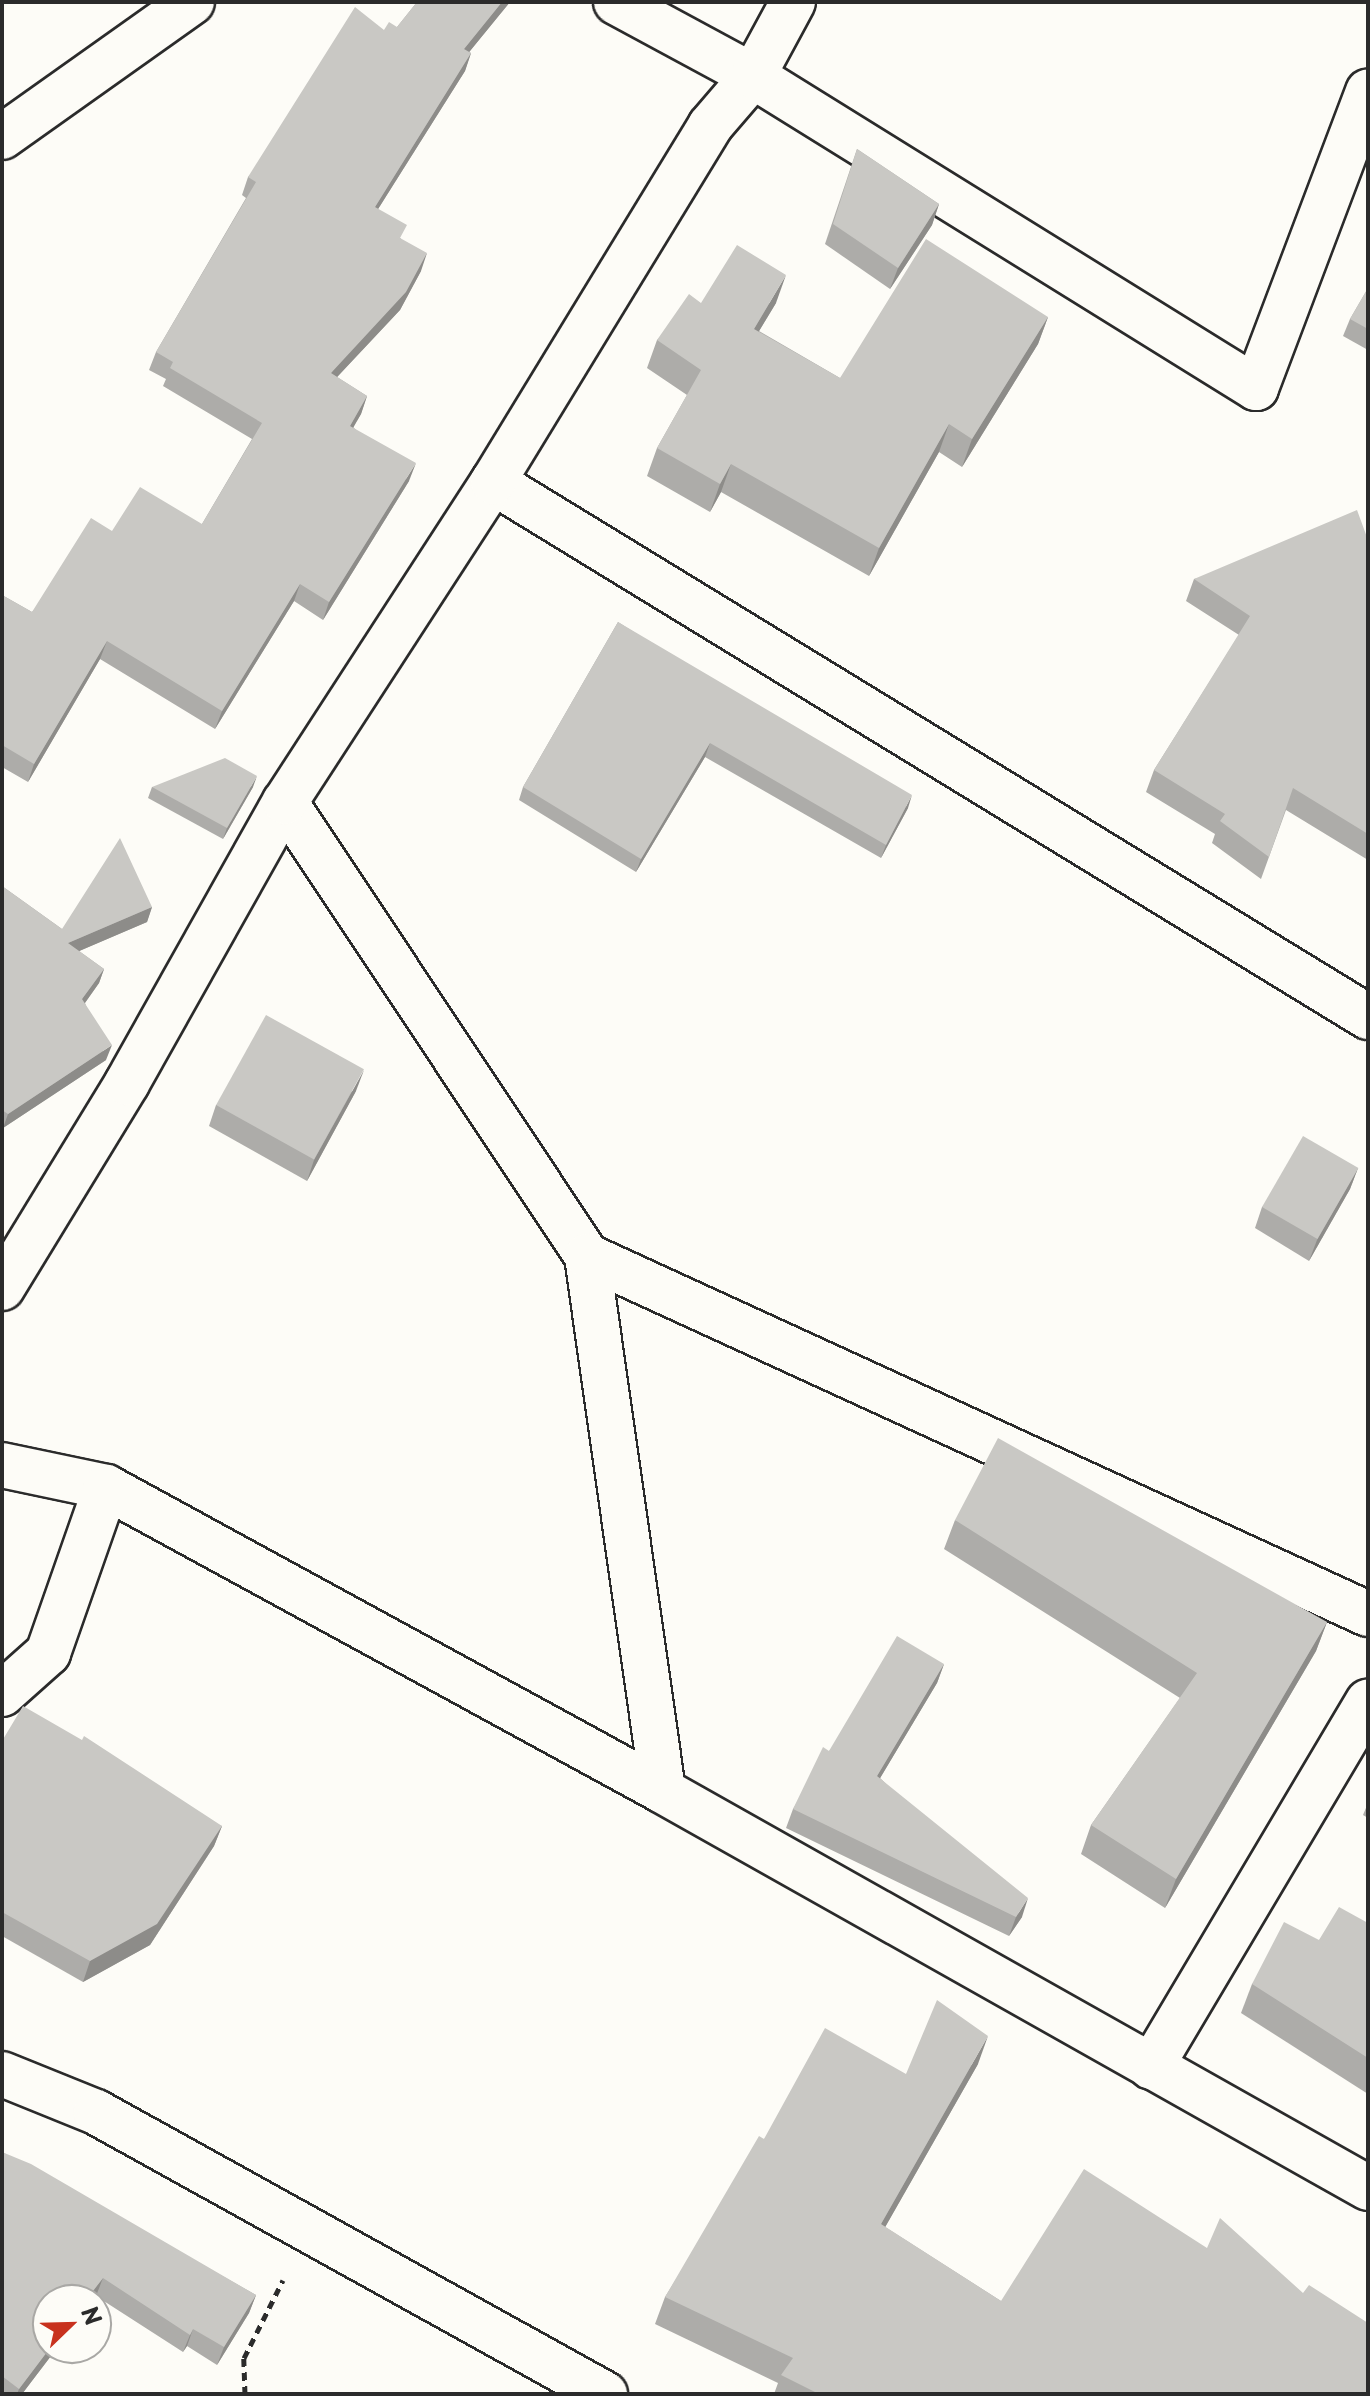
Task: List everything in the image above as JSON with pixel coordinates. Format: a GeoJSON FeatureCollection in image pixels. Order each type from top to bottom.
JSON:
{"type":"FeatureCollection","features":[{"type":"Feature","properties":{"kind":"street"},"geometry":{"type":"LineString","coordinates":[[2,137],[192,2]]}},
{"type":"Feature","properties":{"kind":"street"},"geometry":{"type":"LineString","coordinates":[[616,2],[753,76],[1256,388],[1368,91]]}},
{"type":"Feature","properties":{"kind":"street"},"geometry":{"type":"LineString","coordinates":[[6,1273],[127,1083],[285,802],[493,482],[652,216],[710,126],[753,76],[793,2]]}},
{"type":"Feature","properties":{"kind":"street"},"geometry":{"type":"LineString","coordinates":[[493,482],[1368,1017]]}},
{"type":"Feature","properties":{"kind":"street"},"geometry":{"type":"LineString","coordinates":[[285,802],[587,1256],[663,1791]]}},
{"type":"Feature","properties":{"kind":"street"},"geometry":{"type":"LineString","coordinates":[[587,1256],[1368,1614]]}},
{"type":"Feature","properties":{"kind":"street"},"geometry":{"type":"LineString","coordinates":[[2,1465],[106,1487],[663,1791],[1368,2188]]}},
{"type":"Feature","properties":{"kind":"street"},"geometry":{"type":"LineString","coordinates":[[2,1694],[48,1653],[106,1487]]}},
{"type":"Feature","properties":{"kind":"street"},"geometry":{"type":"LineString","coordinates":[[1151,2067],[1368,1701]]}},
{"type":"Feature","properties":{"kind":"street"},"geometry":{"type":"LineString","coordinates":[[2,2074],[96,2112],[605,2394]]}},
{"type":"Feature","properties":{"kind":"path"},"geometry":{"type":"LineString","coordinates":[[245,2394],[244,2358],[309,2230]]}},
{"type":"Feature","properties":{"kind":"building"},"geometry":{"type":"Polygon","coordinates":[[[417,2],[502,2],[464,49],[471,53],[375,207],[407,225],[400,238],[427,253],[406,292],[331,373],[367,396],[350,426],[416,463],[329,602],[300,584],[222,711],[107,641],[34,764],[2,745],[2,595],[32,612],[91,518],[112,531],[140,487],[202,524],[262,423],[170,368],[173,362],[156,352],[256,182],[248,177],[355,7],[384,30],[389,22],[397,27],[417,2]]]}},
{"type":"Feature","properties":{"kind":"building"},"geometry":{"type":"Polygon","coordinates":[[[857,149],[939,204],[898,268],[833,224],[857,149]]]}},
{"type":"Feature","properties":{"kind":"building"},"geometry":{"type":"Polygon","coordinates":[[[926,239],[1048,317],[972,439],[949,424],[879,548],[731,464],[720,484],[657,448],[701,370],[657,340],[689,294],[701,303],[737,245],[786,275],[754,329],[840,378],[926,239]]]}},
{"type":"Feature","properties":{"kind":"building"},"geometry":{"type":"Polygon","coordinates":[[[1368,288],[1368,329],[1350,319],[1368,288]]]}},
{"type":"Feature","properties":{"kind":"building"},"geometry":{"type":"Polygon","coordinates":[[[1357,510],[1368,540],[1368,834],[1293,788],[1269,857],[1220,821],[1225,814],[1154,770],[1250,616],[1194,579],[1357,510]]]}},
{"type":"Feature","properties":{"kind":"building"},"geometry":{"type":"Polygon","coordinates":[[[618,622],[912,795],[886,845],[710,743],[641,859],[523,787],[618,622]]]}},
{"type":"Feature","properties":{"kind":"building"},"geometry":{"type":"Polygon","coordinates":[[[225,758],[257,776],[227,828],[152,787],[225,758]]]}},
{"type":"Feature","properties":{"kind":"building"},"geometry":{"type":"Polygon","coordinates":[[[120,838],[152,907],[68,943],[104,969],[82,999],[112,1045],[8,1114],[2,1110],[2,886],[62,929],[120,838]]]}},
{"type":"Feature","properties":{"kind":"building"},"geometry":{"type":"Polygon","coordinates":[[[266,1015],[364,1069],[314,1159],[216,1105],[266,1015]]]}},
{"type":"Feature","properties":{"kind":"building"},"geometry":{"type":"Polygon","coordinates":[[[1303,1136],[1358,1168],[1317,1239],[1262,1207],[1303,1136]]]}},
{"type":"Feature","properties":{"kind":"building"},"geometry":{"type":"Polygon","coordinates":[[[998,1438],[1327,1622],[1176,1879],[1091,1825],[1197,1673],[955,1520],[998,1438]]]}},
{"type":"Feature","properties":{"kind":"building"},"geometry":{"type":"Polygon","coordinates":[[[897,1636],[944,1664],[877,1776],[1028,1898],[1016,1917],[793,1809],[823,1747],[829,1751],[897,1636]]]}},
{"type":"Feature","properties":{"kind":"building"},"geometry":{"type":"Polygon","coordinates":[[[23,1706],[82,1740],[84,1736],[222,1826],[157,1924],[90,1961],[2,1912],[2,1741],[23,1706]]]}},
{"type":"Feature","properties":{"kind":"building"},"geometry":{"type":"Polygon","coordinates":[[[1339,1907],[1368,1923],[1368,2058],[1252,1984],[1284,1922],[1319,1940],[1339,1907]]]}},
{"type":"Feature","properties":{"kind":"building"},"geometry":{"type":"Polygon","coordinates":[[[937,2000],[988,2036],[881,2224],[1001,2301],[1084,2169],[1207,2248],[1220,2218],[1303,2293],[1309,2285],[1368,2323],[1368,2394],[819,2394],[781,2375],[793,2358],[665,2297],[759,2136],[764,2139],[825,2028],[906,2074],[937,2000]]]}},
{"type":"Feature","properties":{"kind":"building"},"geometry":{"type":"Polygon","coordinates":[[[2,2152],[31,2164],[256,2295],[224,2347],[193,2329],[190,2335],[103,2278],[98,2284],[32,2284],[32,2364],[38,2364],[19,2389],[2,2376],[2,2152]]]}}]}
